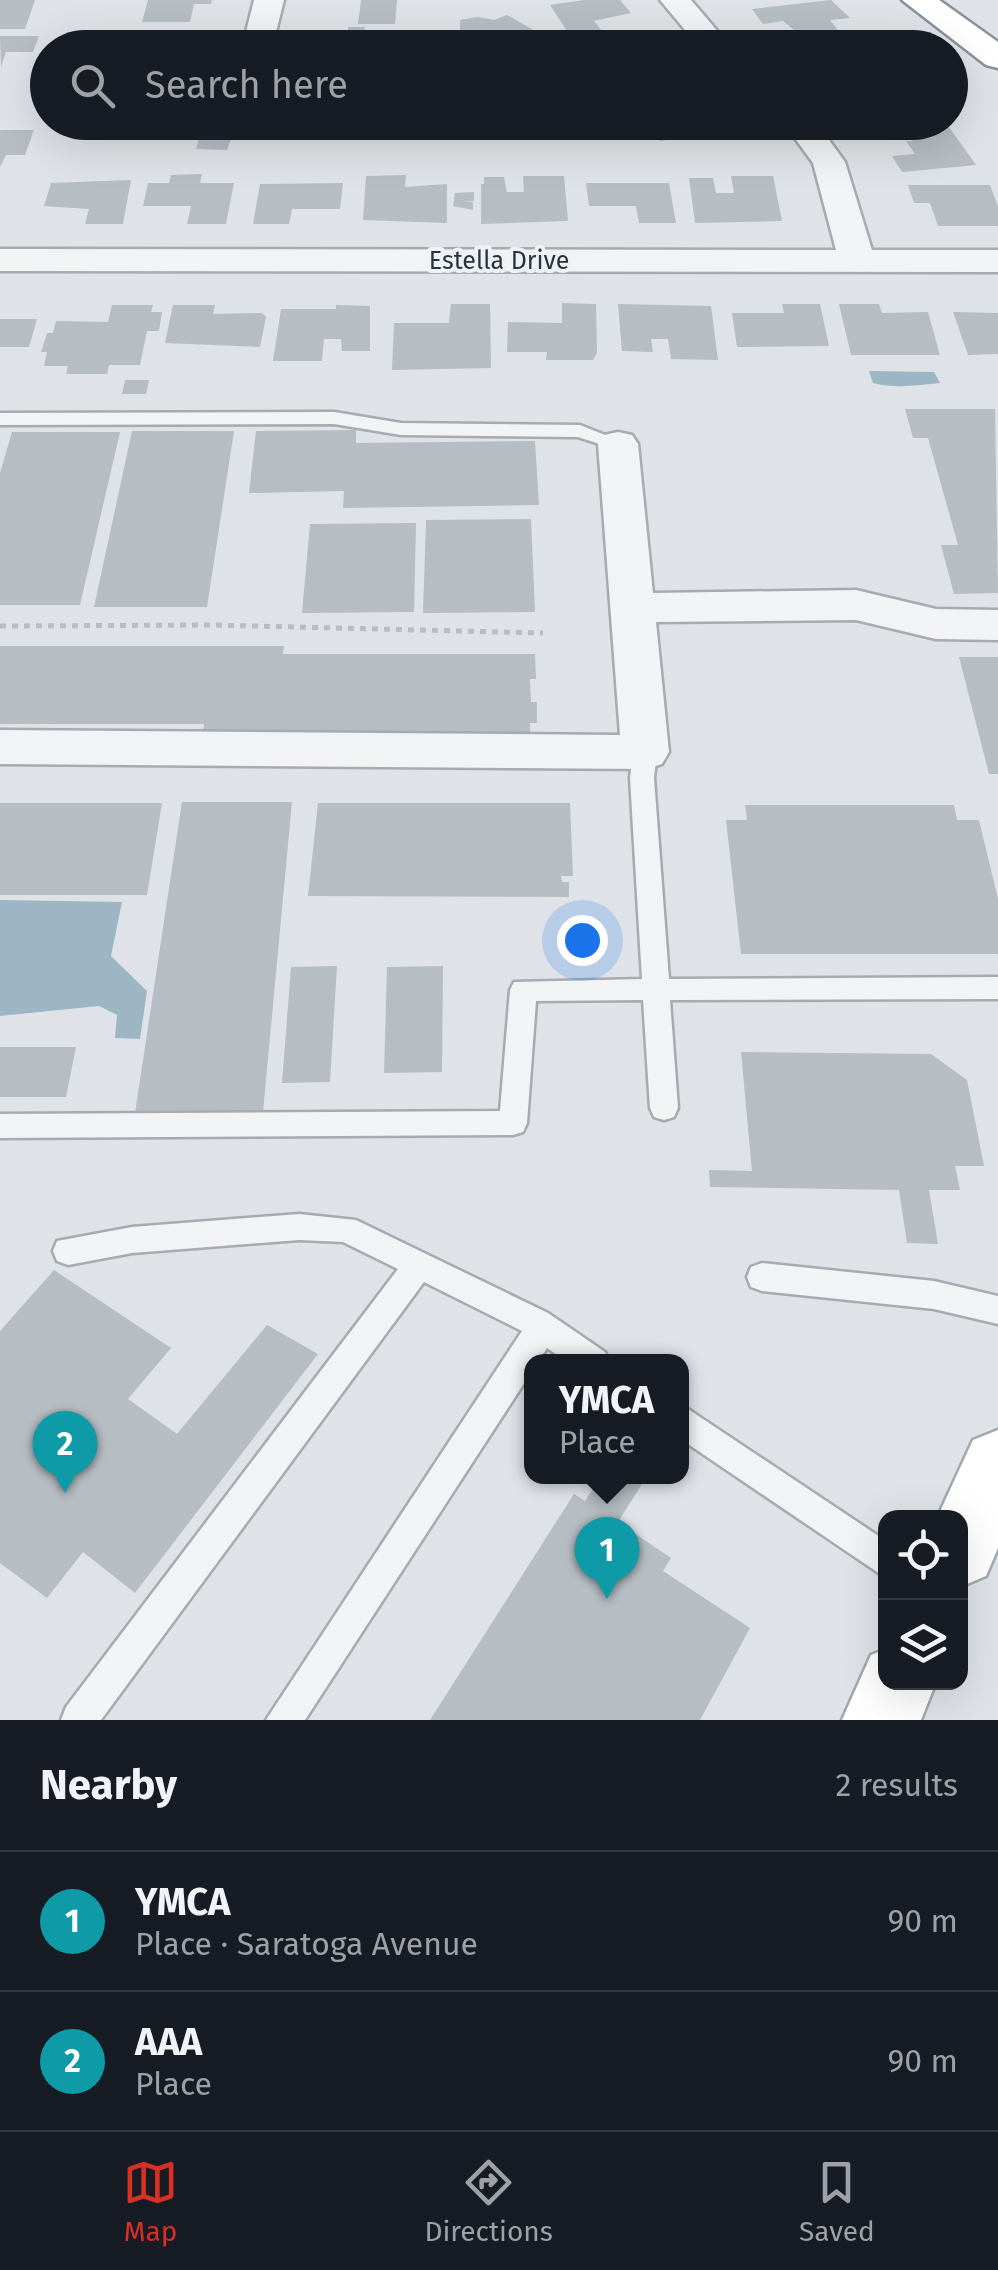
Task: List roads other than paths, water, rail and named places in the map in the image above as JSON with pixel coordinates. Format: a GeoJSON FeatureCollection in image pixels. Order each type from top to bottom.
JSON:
{"type":"FeatureCollection","features":[{"type":"Feature","properties":{"kind":"main road"},"geometry":{"type":"LineString","coordinates":[[918,0],[959,30]]}},
{"type":"Feature","properties":{"kind":"main road"},"geometry":{"type":"LineString","coordinates":[[968,36],[998,58]]}},
{"type":"Feature","properties":{"kind":"main road"},"geometry":{"type":"LineString","coordinates":[[968,1532],[998,1465]]}},
{"type":"Feature","properties":{"kind":"main road"},"geometry":{"type":"LineString","coordinates":[[882,1720],[895,1690]]}},
{"type":"Feature","properties":{"kind":"street"},"geometry":{"type":"LineString","coordinates":[[261,30],[268,0]]}},
{"type":"Feature","properties":{"kind":"street"},"geometry":{"type":"LineString","coordinates":[[675,0],[696,30]]}},
{"type":"Feature","properties":{"kind":"street"},"geometry":{"type":"LineString","coordinates":[[813,140],[829,162],[857,261]]}},
{"type":"Feature","properties":{"kind":"street","name":"Estella Drive"},"geometry":{"type":"LineString","coordinates":[[0,260],[998,261]]}},
{"type":"Feature","properties":{"kind":"street"},"geometry":{"type":"LineString","coordinates":[[0,747],[645,752],[618,444]]}},
{"type":"Feature","properties":{"kind":"street"},"geometry":{"type":"LineString","coordinates":[[633,608],[856,606],[936,624],[998,625]]}},
{"type":"Feature","properties":{"kind":"lane"},"geometry":{"type":"LineString","coordinates":[[0,419],[334,418],[401,429],[580,431],[618,444]]}},
{"type":"Feature","properties":{"kind":"lane"},"geometry":{"type":"LineString","coordinates":[[645,752],[642,778],[664,1108]]}},
{"type":"Feature","properties":{"kind":"lane"},"geometry":{"type":"LineString","coordinates":[[0,1126],[514,1122],[523,990],[998,988]]}},
{"type":"Feature","properties":{"kind":"lane"},"geometry":{"type":"LineString","coordinates":[[68,1252],[132,1240],[299,1227],[346,1230],[543,1327],[582,1354]]}},
{"type":"Feature","properties":{"kind":"lane"},"geometry":{"type":"LineString","coordinates":[[79,1720],[419,1265]]}},
{"type":"Feature","properties":{"kind":"lane"},"geometry":{"type":"LineString","coordinates":[[762,1276],[934,1295],[998,1310]]}},
{"type":"Feature","properties":{"kind":"lane"},"geometry":{"type":"LineString","coordinates":[[525,1354],[543,1327]]}},
{"type":"Feature","properties":{"kind":"lane"},"geometry":{"type":"LineString","coordinates":[[284,1720],[524,1356]]}},
{"type":"Feature","properties":{"kind":"lane"},"geometry":{"type":"LineString","coordinates":[[689,1425],[878,1555]]}},
{"type":"Feature","properties":{"kind":"water"},"geometry":{"type":"Polygon","coordinates":[[[869,371],[934,372],[940,383],[882,385],[873,383],[869,371]]]}},
{"type":"Feature","properties":{"kind":"water"},"geometry":{"type":"Polygon","coordinates":[[[0,900],[122,902],[111,956],[147,991],[140,1039],[115,1038],[117,1015],[99,1006],[0,1016],[0,900]]]}},
{"type":"Feature","properties":{"kind":"place","name":"AAA"},"geometry":{"type":"Point","coordinates":[65,1493]}},
{"type":"Feature","properties":{"kind":"place","name":"YMCA"},"geometry":{"type":"Point","coordinates":[607,1599]}}]}
